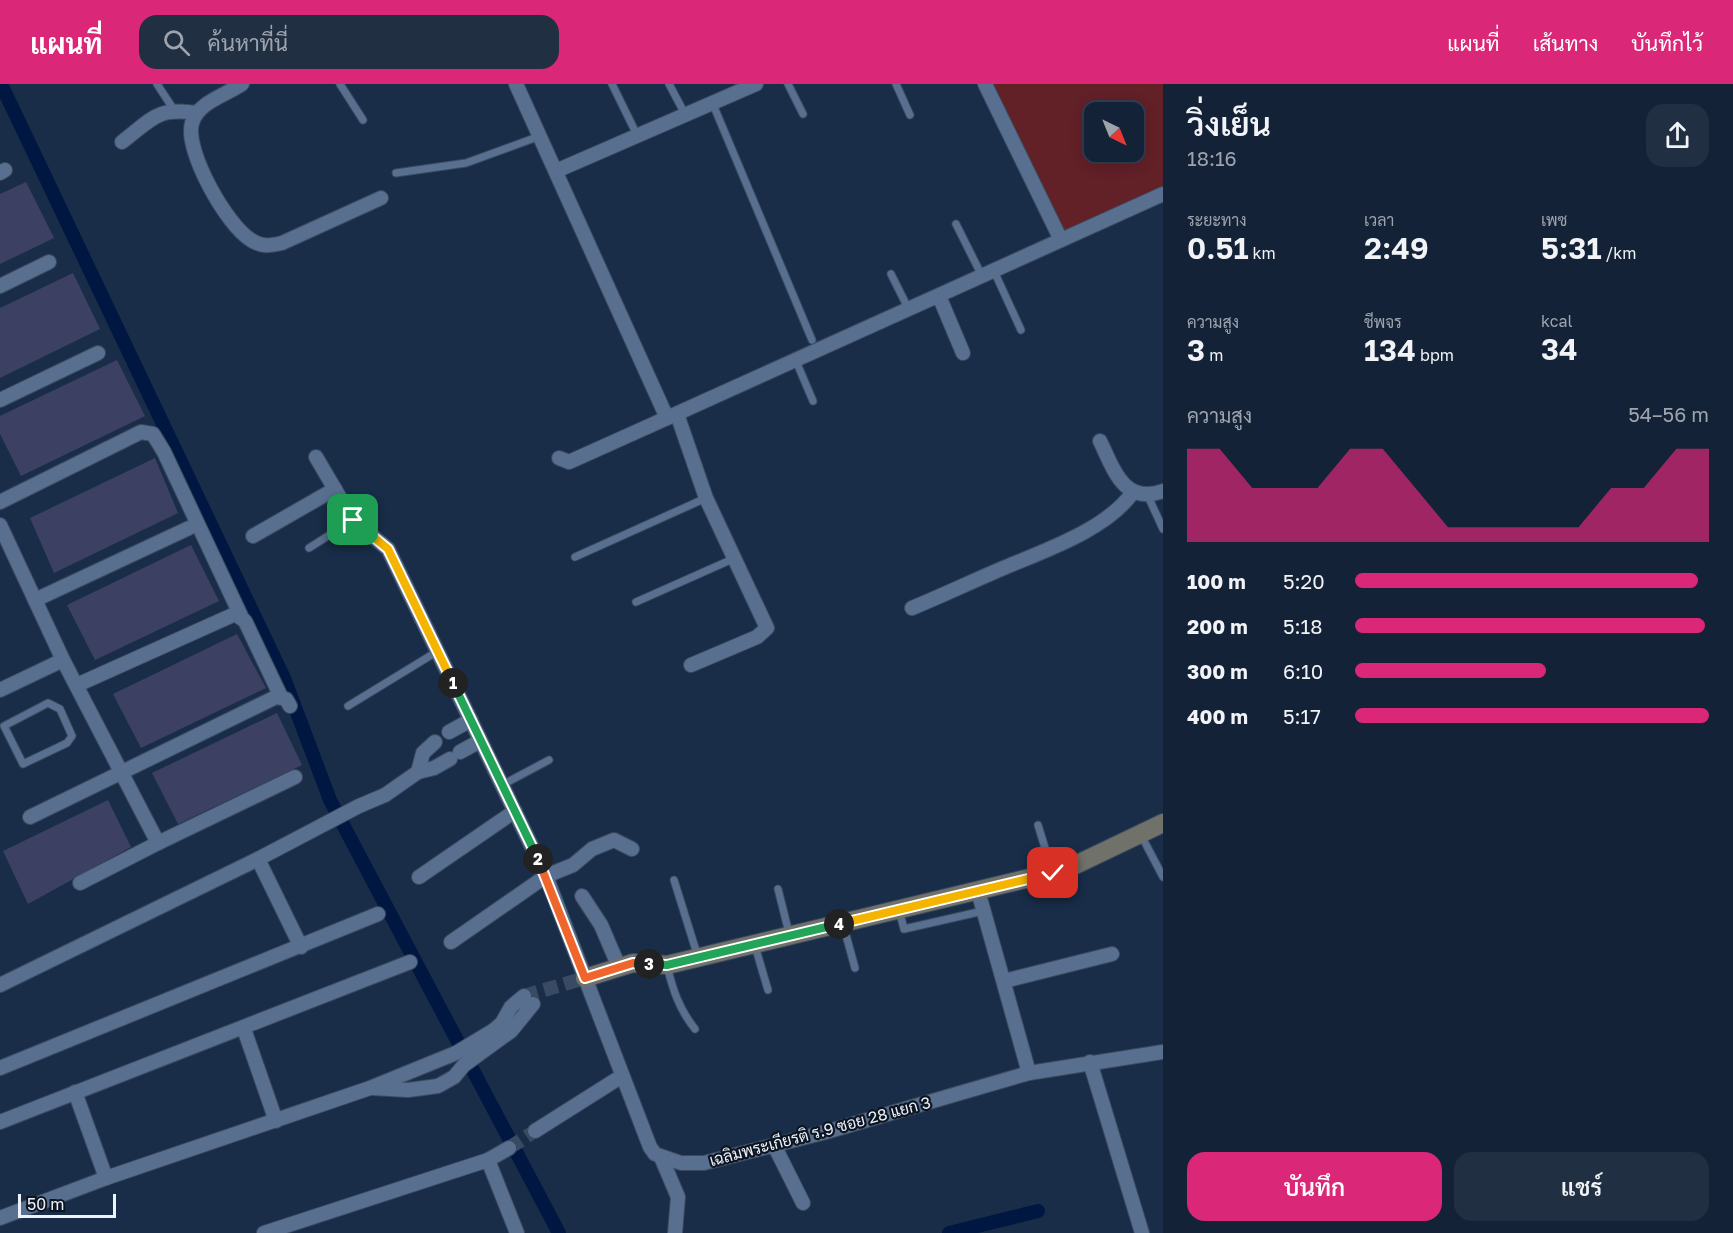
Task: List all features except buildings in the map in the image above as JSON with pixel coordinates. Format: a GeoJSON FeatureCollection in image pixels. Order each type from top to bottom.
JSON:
{"type":"FeatureCollection","features":[{"type":"Feature","properties":{"kind":"street"},"geometry":{"type":"LineString","coordinates":[[242,84],[196,113],[190,134],[198,162],[221,206],[249,239],[266,247],[282,243],[381,198]]}},
{"type":"Feature","properties":{"kind":"street"},"geometry":{"type":"LineString","coordinates":[[516,84],[672,416],[706,498],[767,628],[758,637],[691,665]]}},
{"type":"Feature","properties":{"kind":"street"},"geometry":{"type":"LineString","coordinates":[[556,171],[756,84]]}},
{"type":"Feature","properties":{"kind":"street"},"geometry":{"type":"LineString","coordinates":[[985,84],[1061,240]]}},
{"type":"Feature","properties":{"kind":"street"},"geometry":{"type":"LineString","coordinates":[[122,142],[163,111],[196,113]]}},
{"type":"Feature","properties":{"kind":"street"},"geometry":{"type":"LineString","coordinates":[[559,458],[569,462],[1163,194]]}},
{"type":"Feature","properties":{"kind":"street"},"geometry":{"type":"LineString","coordinates":[[0,286],[49,262]]}},
{"type":"Feature","properties":{"kind":"street"},"geometry":{"type":"LineString","coordinates":[[939,296],[963,353]]}},
{"type":"Feature","properties":{"kind":"street"},"geometry":{"type":"LineString","coordinates":[[0,400],[98,353]]}},
{"type":"Feature","properties":{"kind":"street"},"geometry":{"type":"LineString","coordinates":[[0,502],[141,432],[153,434],[161,446],[241,616],[286,701],[276,697],[30,818]]}},
{"type":"Feature","properties":{"kind":"street"},"geometry":{"type":"LineString","coordinates":[[1100,441],[1118,476],[1140,493]]}},
{"type":"Feature","properties":{"kind":"street"},"geometry":{"type":"LineString","coordinates":[[316,457],[353,520],[388,549],[546,876],[650,1147],[661,1157],[678,1197],[675,1233]]}},
{"type":"Feature","properties":{"kind":"street"},"geometry":{"type":"LineString","coordinates":[[253,536],[335,489]]}},
{"type":"Feature","properties":{"kind":"street"},"geometry":{"type":"LineString","coordinates":[[912,608],[1042,553],[1105,520],[1140,493],[1163,491]]}},
{"type":"Feature","properties":{"kind":"street"},"geometry":{"type":"LineString","coordinates":[[0,525],[63,660],[158,843]]}},
{"type":"Feature","properties":{"kind":"street"},"geometry":{"type":"LineString","coordinates":[[35,600],[189,528]]}},
{"type":"Feature","properties":{"kind":"street"},"geometry":{"type":"LineString","coordinates":[[76,685],[229,615],[241,616]]}},
{"type":"Feature","properties":{"kind":"street"},"geometry":{"type":"LineString","coordinates":[[0,690],[63,660]]}},
{"type":"Feature","properties":{"kind":"street"},"geometry":{"type":"LineString","coordinates":[[449,732],[471,720]]}},
{"type":"Feature","properties":{"kind":"street"},"geometry":{"type":"LineString","coordinates":[[0,985],[385,795],[418,772],[434,768],[480,741]]}},
{"type":"Feature","properties":{"kind":"street"},"geometry":{"type":"LineString","coordinates":[[418,772],[423,753],[435,742]]}},
{"type":"Feature","properties":{"kind":"street"},"geometry":{"type":"LineString","coordinates":[[80,884],[158,843],[295,777]]}},
{"type":"Feature","properties":{"kind":"street"},"geometry":{"type":"LineString","coordinates":[[419,877],[515,811]]}},
{"type":"Feature","properties":{"kind":"street"},"geometry":{"type":"LineString","coordinates":[[585,978],[633,963],[667,965],[1053,873],[1141,835],[1163,823]]}},
{"type":"Feature","properties":{"kind":"street"},"geometry":{"type":"LineString","coordinates":[[451,942],[546,876],[573,865],[592,849],[614,840],[633,849]]}},
{"type":"Feature","properties":{"kind":"street"},"geometry":{"type":"LineString","coordinates":[[258,859],[301,947]]}},
{"type":"Feature","properties":{"kind":"street"},"geometry":{"type":"LineString","coordinates":[[978,891],[1029,1073]]}},
{"type":"Feature","properties":{"kind":"street"},"geometry":{"type":"LineString","coordinates":[[582,896],[602,925],[619,967]]}},
{"type":"Feature","properties":{"kind":"street"},"geometry":{"type":"LineString","coordinates":[[0,1068],[378,914]]}},
{"type":"Feature","properties":{"kind":"street"},"geometry":{"type":"LineString","coordinates":[[1004,981],[1112,954]]}},
{"type":"Feature","properties":{"kind":"street"},"geometry":{"type":"LineString","coordinates":[[0,1122],[244,1029],[410,962]]}},
{"type":"Feature","properties":{"kind":"street"},"geometry":{"type":"LineString","coordinates":[[0,1218],[106,1178],[370,1088],[481,1045],[511,1031],[528,1000]]}},
{"type":"Feature","properties":{"kind":"street"},"geometry":{"type":"LineString","coordinates":[[244,1029],[276,1121]]}},
{"type":"Feature","properties":{"kind":"street"},"geometry":{"type":"LineString","coordinates":[[370,1088],[425,1089],[454,1077],[481,1045]]}},
{"type":"Feature","properties":{"kind":"street","name":"เฉลิมพระเกียรติ ร.9 ซอย 28 แยก 3"},"geometry":{"type":"LineString","coordinates":[[661,1157],[681,1163],[704,1163],[1029,1073],[1163,1052]]}},
{"type":"Feature","properties":{"kind":"street"},"geometry":{"type":"LineString","coordinates":[[1090,1062],[1142,1233]]}},
{"type":"Feature","properties":{"kind":"street"},"geometry":{"type":"LineString","coordinates":[[535,1131],[622,1076]]}},
{"type":"Feature","properties":{"kind":"street"},"geometry":{"type":"LineString","coordinates":[[75,1092],[106,1178]]}},
{"type":"Feature","properties":{"kind":"street"},"geometry":{"type":"LineString","coordinates":[[774,1145],[803,1203]]}},
{"type":"Feature","properties":{"kind":"street"},"geometry":{"type":"LineString","coordinates":[[264,1233],[488,1160],[509,1148]]}},
{"type":"Feature","properties":{"kind":"street"},"geometry":{"type":"LineString","coordinates":[[488,1160],[517,1233]]}},
{"type":"Feature","properties":{"kind":"lane"},"geometry":{"type":"LineString","coordinates":[[157,84],[174,110]]}},
{"type":"Feature","properties":{"kind":"lane"},"geometry":{"type":"LineString","coordinates":[[340,84],[363,120]]}},
{"type":"Feature","properties":{"kind":"lane"},"geometry":{"type":"LineString","coordinates":[[612,84],[637,135]]}},
{"type":"Feature","properties":{"kind":"lane"},"geometry":{"type":"LineString","coordinates":[[669,84],[685,114]]}},
{"type":"Feature","properties":{"kind":"lane"},"geometry":{"type":"LineString","coordinates":[[788,84],[803,114]]}},
{"type":"Feature","properties":{"kind":"lane"},"geometry":{"type":"LineString","coordinates":[[896,84],[910,115]]}},
{"type":"Feature","properties":{"kind":"lane"},"geometry":{"type":"LineString","coordinates":[[712,102],[812,340]]}},
{"type":"Feature","properties":{"kind":"lane"},"geometry":{"type":"LineString","coordinates":[[396,173],[466,163],[540,136]]}},
{"type":"Feature","properties":{"kind":"lane"},"geometry":{"type":"LineString","coordinates":[[956,224],[1021,330]]}},
{"type":"Feature","properties":{"kind":"lane"},"geometry":{"type":"LineString","coordinates":[[891,274],[909,310]]}},
{"type":"Feature","properties":{"kind":"lane"},"geometry":{"type":"LineString","coordinates":[[796,361],[813,400]]}},
{"type":"Feature","properties":{"kind":"lane"},"geometry":{"type":"LineString","coordinates":[[1140,493],[1163,529]]}},
{"type":"Feature","properties":{"kind":"lane"},"geometry":{"type":"LineString","coordinates":[[575,557],[706,498]]}},
{"type":"Feature","properties":{"kind":"lane"},"geometry":{"type":"LineString","coordinates":[[309,548],[353,520]]}},
{"type":"Feature","properties":{"kind":"lane"},"geometry":{"type":"LineString","coordinates":[[636,602],[735,558]]}},
{"type":"Feature","properties":{"kind":"lane"},"geometry":{"type":"LineString","coordinates":[[348,706],[438,651]]}},
{"type":"Feature","properties":{"kind":"lane"},"geometry":{"type":"LineString","coordinates":[[0,717],[2,727],[23,764],[67,743],[72,736],[60,709],[52,704],[2,727]]}},
{"type":"Feature","properties":{"kind":"lane"},"geometry":{"type":"LineString","coordinates":[[502,785],[549,760]]}},
{"type":"Feature","properties":{"kind":"lane"},"geometry":{"type":"LineString","coordinates":[[1038,825],[1053,873]]}},
{"type":"Feature","properties":{"kind":"lane"},"geometry":{"type":"LineString","coordinates":[[1141,835],[1163,877]]}},
{"type":"Feature","properties":{"kind":"lane"},"geometry":{"type":"LineString","coordinates":[[674,880],[698,957]]}},
{"type":"Feature","properties":{"kind":"lane"},"geometry":{"type":"LineString","coordinates":[[778,889],[790,936]]}},
{"type":"Feature","properties":{"kind":"lane"},"geometry":{"type":"LineString","coordinates":[[899,910],[904,929],[983,911]]}},
{"type":"Feature","properties":{"kind":"lane"},"geometry":{"type":"LineString","coordinates":[[843,923],[855,968]]}},
{"type":"Feature","properties":{"kind":"lane"},"geometry":{"type":"LineString","coordinates":[[754,944],[768,990]]}},
{"type":"Feature","properties":{"kind":"lane"},"geometry":{"type":"LineString","coordinates":[[667,965],[673,993],[683,1014],[694,1029]]}},
{"type":"Feature","properties":{"kind":"shaded area"},"geometry":{"type":"Polygon","coordinates":[[[994,84],[1163,84],[1163,192],[1065,236],[994,84]]]}},
{"type":"Feature","properties":{"kind":"waterway"},"geometry":{"type":"LineString","coordinates":[[1,84],[284,678],[330,800],[559,1233]]}},
{"type":"Feature","properties":{"kind":"waterway"},"geometry":{"type":"LineString","coordinates":[[949,1233],[1038,1211]]}},
{"type":"Feature","properties":{"kind":"tunnel"},"geometry":{"type":"LineString","coordinates":[[524,996],[585,978]]}},
{"type":"Feature","properties":{"kind":"tunnel"},"geometry":{"type":"LineString","coordinates":[[509,1148],[535,1131]]}},
{"type":"Feature","properties":{"kind":"route"},"geometry":{"type":"LineString","coordinates":[[353,520],[388,549],[546,876],[585,978],[633,963],[667,965],[1053,873]]}}]}
